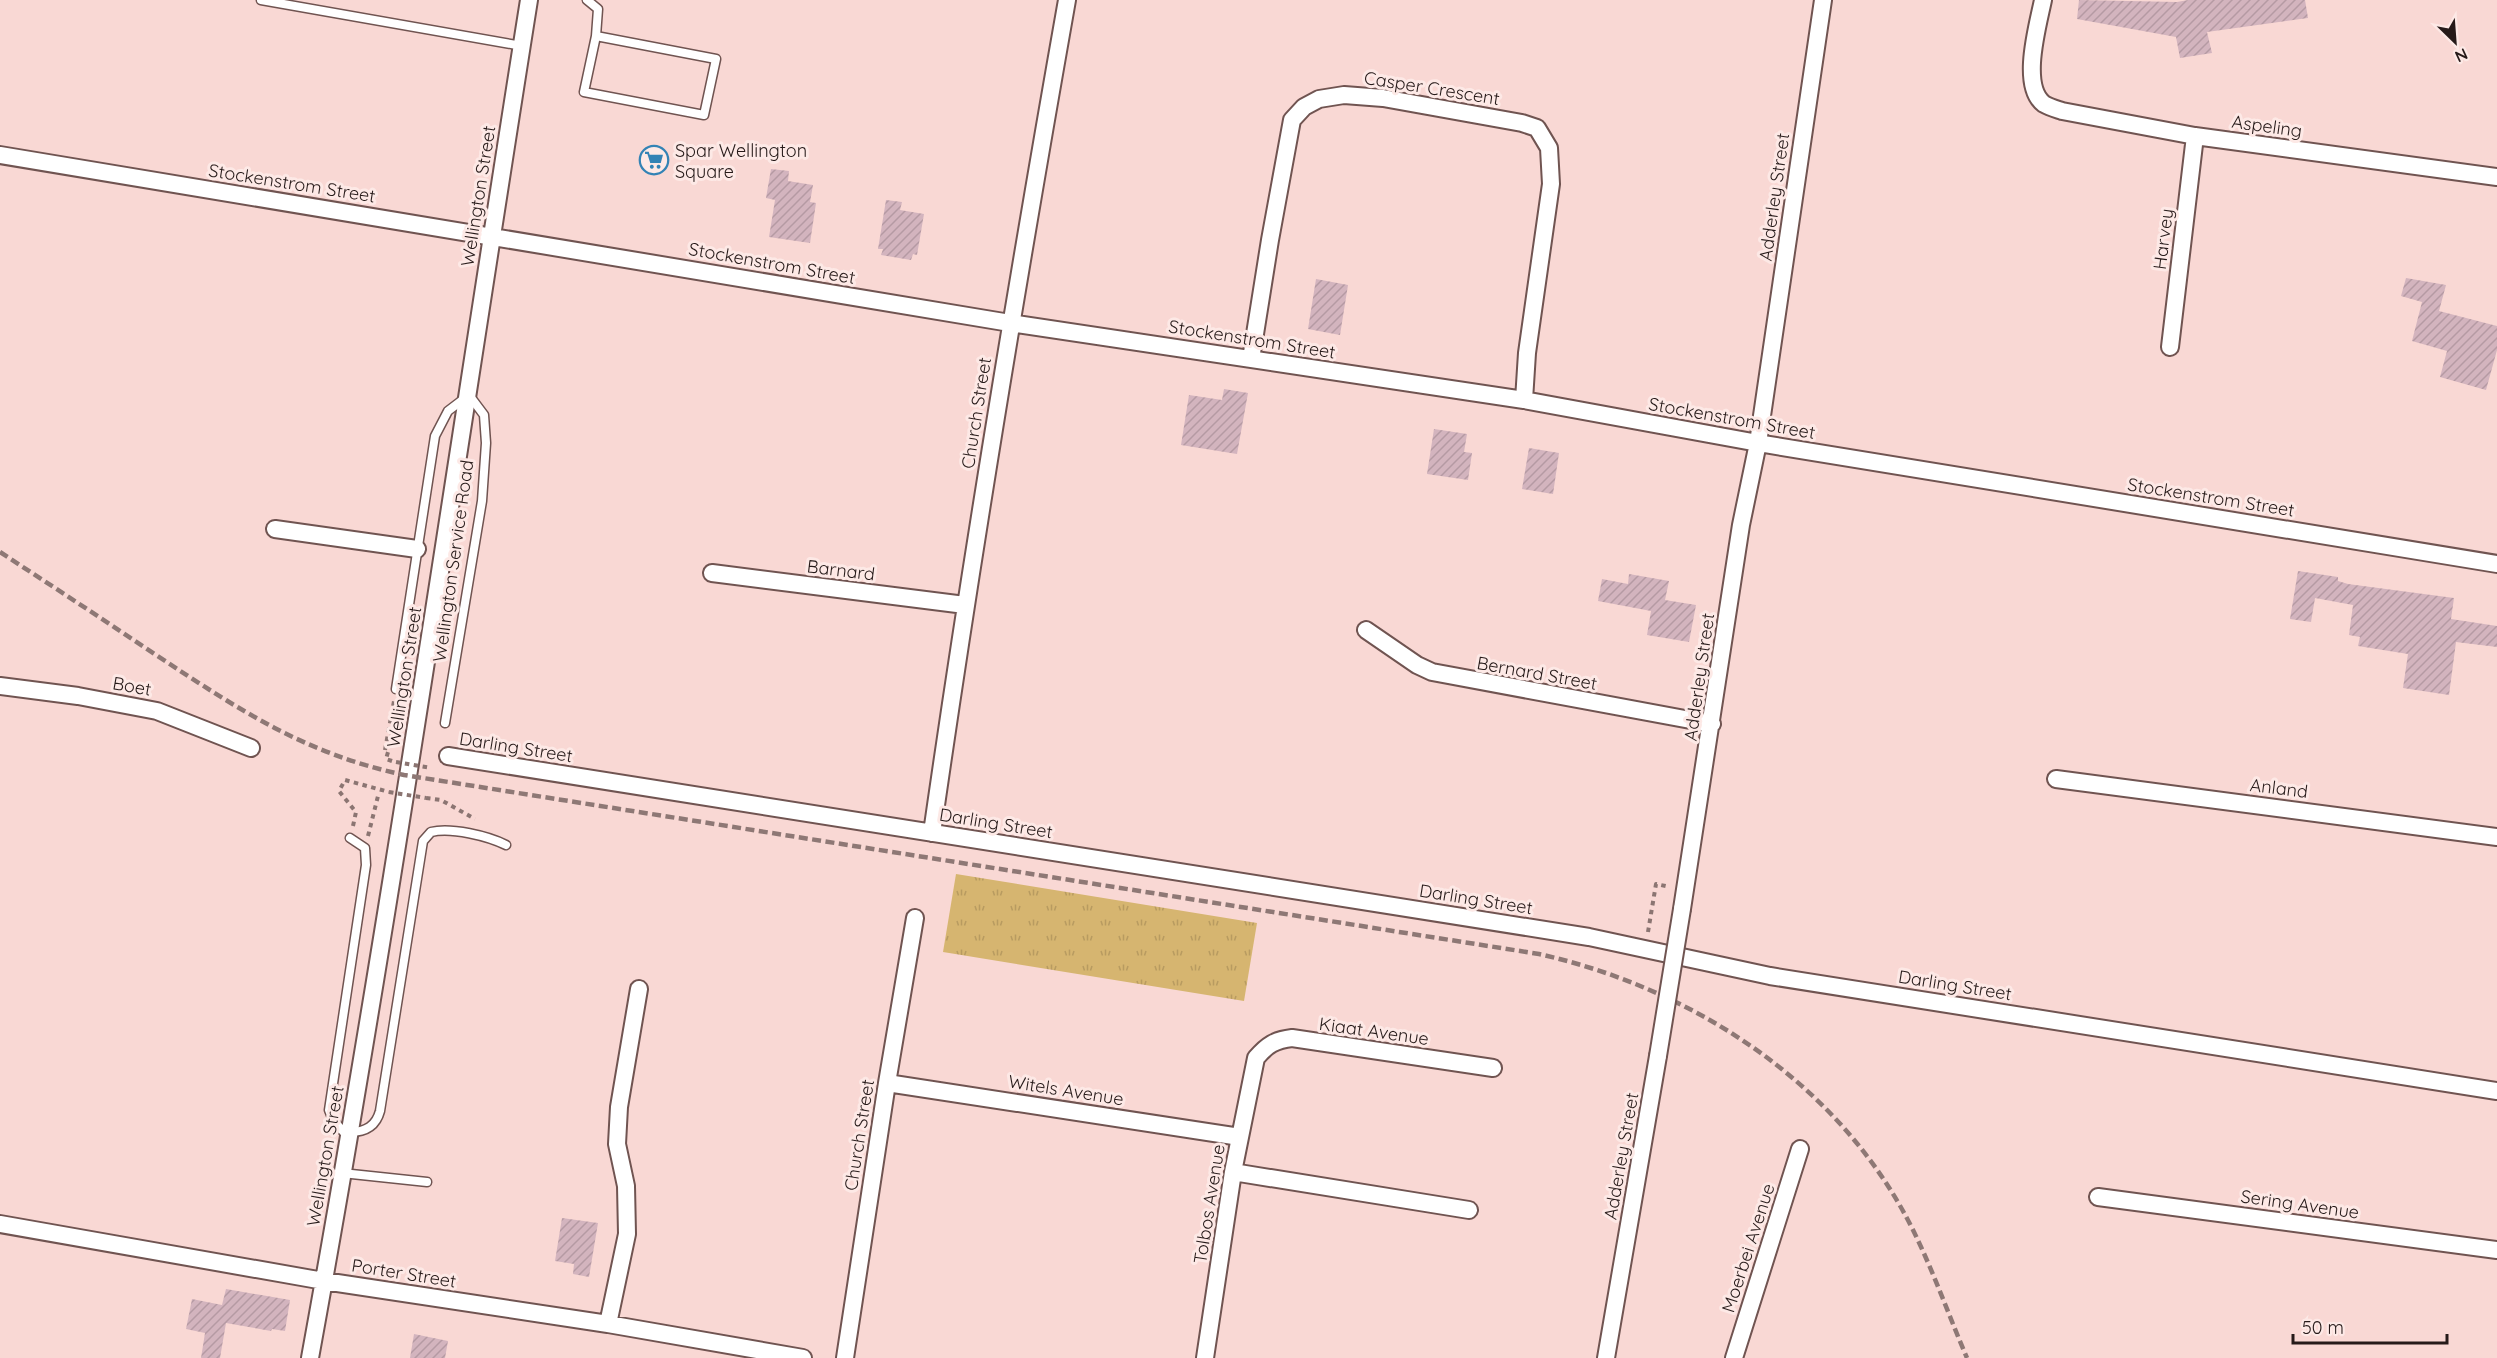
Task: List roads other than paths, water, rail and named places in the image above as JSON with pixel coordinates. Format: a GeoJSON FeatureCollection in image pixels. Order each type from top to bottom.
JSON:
{"type":"FeatureCollection","features":[{"type":"Feature","properties":{"kind":"street","name":"Wellington Street"},"geometry":{"type":"LineString","coordinates":[[310,1358],[350,1135],[469,395],[491,235],[529,0]]}},
{"type":"Feature","properties":{"kind":"street","name":"Church Street"},"geometry":{"type":"LineString","coordinates":[[932,833],[965,605],[1010,323],[1067,0]]}},
{"type":"Feature","properties":{"kind":"street","name":"Adderley Street"},"geometry":{"type":"LineString","coordinates":[[1606,1358],[1712,724],[1741,525],[1758,443],[1823,0]]}},
{"type":"Feature","properties":{"kind":"street","name":"Aspeling"},"geometry":{"type":"LineString","coordinates":[[2043,0],[2031,75],[2038,96],[2043,103],[2062,111],[2195,136],[2497,177]]}},
{"type":"Feature","properties":{"kind":"street","name":"Casper Crescent"},"geometry":{"type":"LineString","coordinates":[[1251,359],[1292,120],[1304,107],[1319,99],[1344,95],[1383,98],[1522,123],[1537,128],[1549,148],[1551,184],[1527,353],[1524,400]]}},
{"type":"Feature","properties":{"kind":"street","name":"Harvey"},"geometry":{"type":"LineString","coordinates":[[2170,347],[2195,136]]}},
{"type":"Feature","properties":{"kind":"street","name":"Stockenstrom Street"},"geometry":{"type":"LineString","coordinates":[[0,155],[1010,323],[1524,400],[1758,443],[2497,564]]}},
{"type":"Feature","properties":{"kind":"street"},"geometry":{"type":"LineString","coordinates":[[275,529],[417,549]]}},
{"type":"Feature","properties":{"kind":"street","name":"Barnard"},"geometry":{"type":"LineString","coordinates":[[712,573],[965,605]]}},
{"type":"Feature","properties":{"kind":"street","name":"Bernard Street"},"geometry":{"type":"LineString","coordinates":[[1366,630],[1417,665],[1432,672],[1712,724]]}},
{"type":"Feature","properties":{"kind":"street","name":"Boet"},"geometry":{"type":"LineString","coordinates":[[0,686],[157,711],[251,748]]}},
{"type":"Feature","properties":{"kind":"street","name":"Darling Street"},"geometry":{"type":"LineString","coordinates":[[448,756],[1589,937],[1781,978],[2497,1091]]}},
{"type":"Feature","properties":{"kind":"street","name":"Anland"},"geometry":{"type":"LineString","coordinates":[[2056,779],[2497,837]]}},
{"type":"Feature","properties":{"kind":"street","name":"Church Street"},"geometry":{"type":"LineString","coordinates":[[845,1358],[915,918]]}},
{"type":"Feature","properties":{"kind":"street"},"geometry":{"type":"LineString","coordinates":[[608,1324],[627,1234],[626,1186],[617,1144],[619,1107],[639,989]]}},
{"type":"Feature","properties":{"kind":"street","name":"Kiaat Avenue"},"geometry":{"type":"LineString","coordinates":[[1256,1058],[1272,1042],[1292,1038],[1493,1068]]}},
{"type":"Feature","properties":{"kind":"street","name":"Tolbos Avenue"},"geometry":{"type":"LineString","coordinates":[[1205,1358],[1233,1172],[1256,1058]]}},
{"type":"Feature","properties":{"kind":"street","name":"Witels Avenue"},"geometry":{"type":"LineString","coordinates":[[887,1083],[1240,1137]]}},
{"type":"Feature","properties":{"kind":"street","name":"Moerbei Avenue"},"geometry":{"type":"LineString","coordinates":[[1734,1358],[1800,1149]]}},
{"type":"Feature","properties":{"kind":"street"},"geometry":{"type":"LineString","coordinates":[[1233,1172],[1469,1210]]}},
{"type":"Feature","properties":{"kind":"street","name":"Sering Avenue"},"geometry":{"type":"LineString","coordinates":[[2098,1197],[2497,1250]]}},
{"type":"Feature","properties":{"kind":"street","name":"Porter Street"},"geometry":{"type":"LineString","coordinates":[[0,1224],[324,1281],[608,1324],[803,1358]]}},
{"type":"Feature","properties":{"kind":"lane"},"geometry":{"type":"LineString","coordinates":[[261,0],[522,46]]}},
{"type":"Feature","properties":{"kind":"lane"},"geometry":{"type":"LineString","coordinates":[[587,0],[593,2],[598,9],[596,36],[584,92],[704,115],[716,59],[596,36]]}},
{"type":"Feature","properties":{"kind":"lane","name":"Wellington Service Road"},"geometry":{"type":"LineString","coordinates":[[396,688],[435,436],[448,411],[469,395],[484,415],[486,443],[482,501],[445,723]]}},
{"type":"Feature","properties":{"kind":"lane"},"geometry":{"type":"LineString","coordinates":[[350,838],[365,848],[365,880],[329,1110],[333,1120],[350,1135],[370,1127],[378,1119],[380,1111],[423,841],[431,832],[445,831],[475,835],[506,845]]}},
{"type":"Feature","properties":{"kind":"lane"},"geometry":{"type":"LineString","coordinates":[[342,1173],[427,1182]]}},
{"type":"Feature","properties":{"kind":"railway"},"geometry":{"type":"LineString","coordinates":[[0,552],[245,711],[303,742],[368,766],[404,775],[1539,954],[1597,970],[1653,992],[1707,1019],[1758,1051],[1805,1089],[1847,1131],[1884,1179],[1914,1232],[1967,1358]]}},
{"type":"Feature","properties":{"kind":"place","name":"Spar Wellington Square"},"geometry":{"type":"Point","coordinates":[654,160]}}]}
